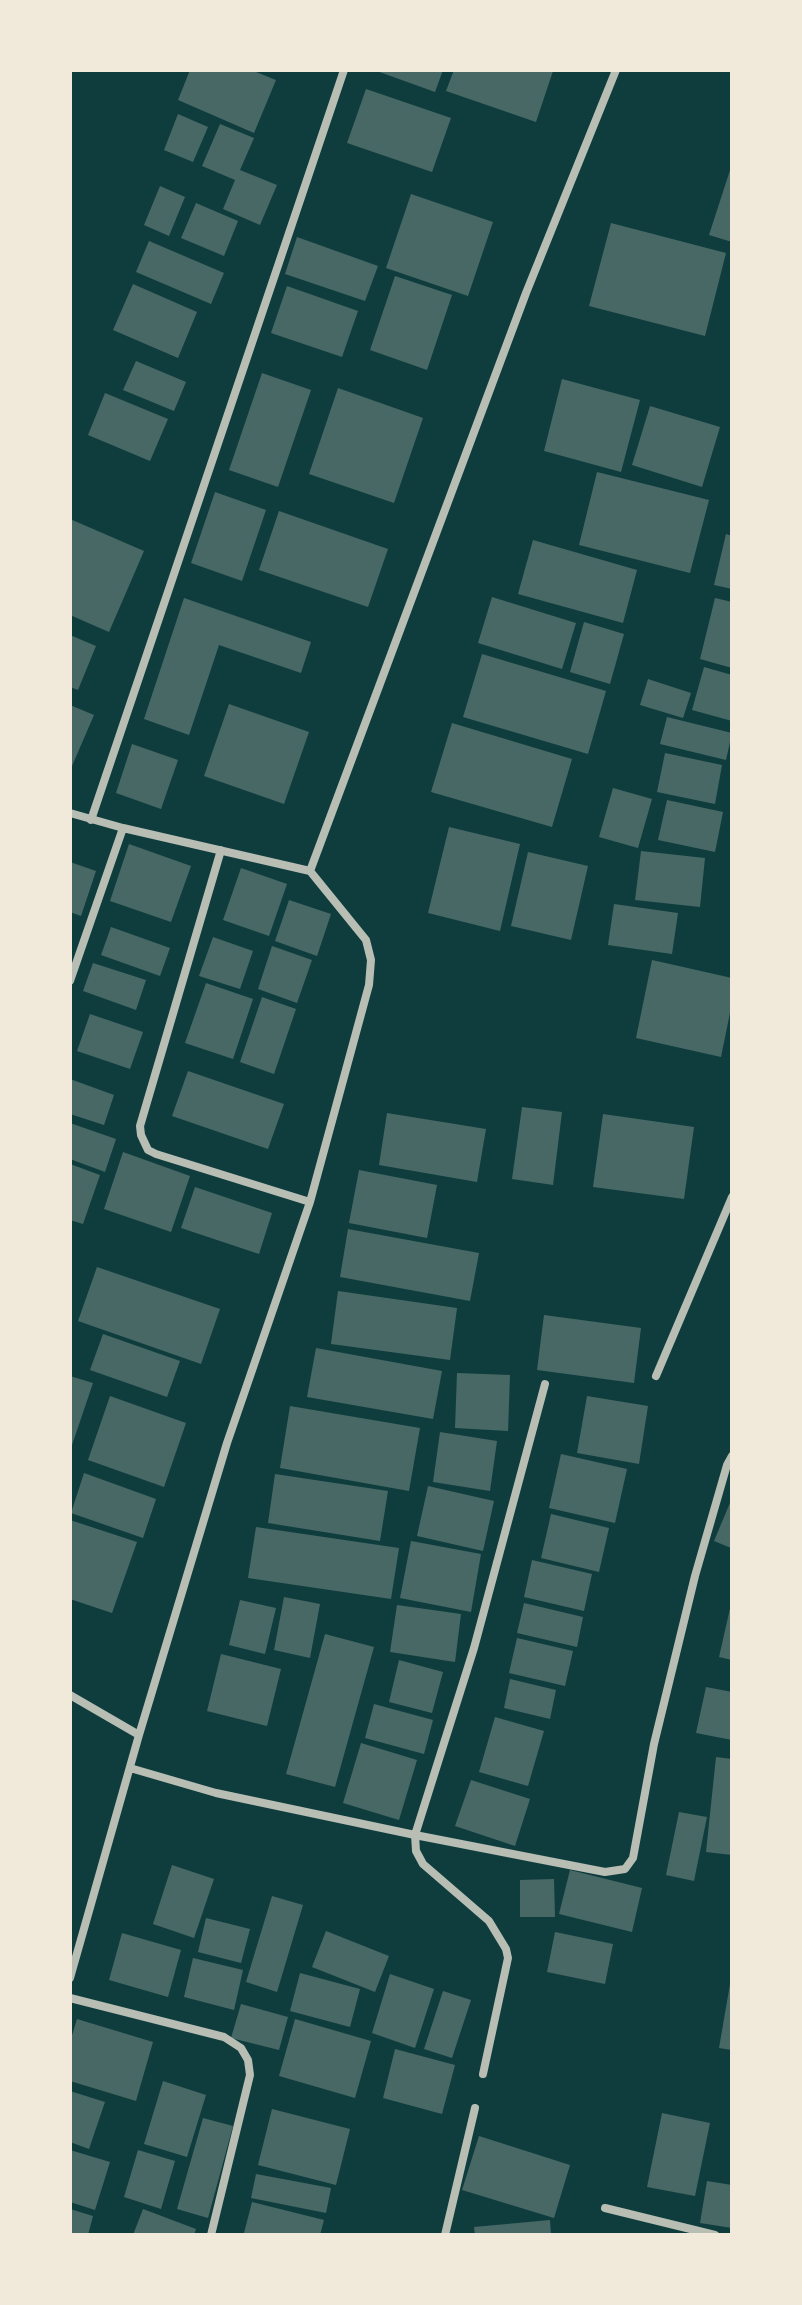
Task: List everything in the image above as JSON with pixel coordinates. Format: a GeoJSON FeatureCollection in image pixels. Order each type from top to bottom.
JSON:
{"type":"FeatureCollection","features":[{"type":"Feature","properties":{"kind":"street"},"geometry":{"type":"LineString","coordinates":[[91,820],[344,70]]}},
{"type":"Feature","properties":{"kind":"street"},"geometry":{"type":"LineString","coordinates":[[310,871],[526,293],[616,70]]}},
{"type":"Feature","properties":{"kind":"street"},"geometry":{"type":"LineString","coordinates":[[70,813],[310,871],[366,940],[371,960],[369,985],[310,1202],[227,1443],[70,1978]]}},
{"type":"Feature","properties":{"kind":"street"},"geometry":{"type":"LineString","coordinates":[[70,981],[123,828]]}},
{"type":"Feature","properties":{"kind":"street"},"geometry":{"type":"LineString","coordinates":[[221,850],[140,1126],[141,1135],[148,1150],[156,1154],[310,1202]]}},
{"type":"Feature","properties":{"kind":"street"},"geometry":{"type":"LineString","coordinates":[[656,1376],[732,1197]]}},
{"type":"Feature","properties":{"kind":"street"},"geometry":{"type":"LineString","coordinates":[[483,2074],[508,1958],[506,1949],[489,1921],[423,1864],[416,1851],[415,1835],[474,1648],[545,1384]]}},
{"type":"Feature","properties":{"kind":"street"},"geometry":{"type":"LineString","coordinates":[[130,1768],[216,1793],[415,1835],[605,1872],[625,1869],[633,1858],[654,1744],[695,1576],[732,1456]]}},
{"type":"Feature","properties":{"kind":"street"},"geometry":{"type":"LineString","coordinates":[[70,1695],[139,1735]]}},
{"type":"Feature","properties":{"kind":"street"},"geometry":{"type":"LineString","coordinates":[[70,1998],[224,2037],[241,2048],[248,2060],[250,2075],[211,2235]]}},
{"type":"Feature","properties":{"kind":"street"},"geometry":{"type":"LineString","coordinates":[[445,2235],[475,2108]]}},
{"type":"Feature","properties":{"kind":"street"},"geometry":{"type":"LineString","coordinates":[[605,2208],[715,2235]]}},
{"type":"Feature","properties":{"kind":"building"},"geometry":{"type":"Polygon","coordinates":[[[190,70],[251,70],[276,80],[254,133],[178,100],[190,70]]]}},
{"type":"Feature","properties":{"kind":"building"},"geometry":{"type":"Polygon","coordinates":[[[374,70],[443,70],[435,92],[374,70]]]}},
{"type":"Feature","properties":{"kind":"building"},"geometry":{"type":"Polygon","coordinates":[[[454,70],[553,71],[536,122],[446,91],[454,70]]]}},
{"type":"Feature","properties":{"kind":"building"},"geometry":{"type":"Polygon","coordinates":[[[366,89],[451,118],[432,172],[347,143],[366,89]]]}},
{"type":"Feature","properties":{"kind":"building"},"geometry":{"type":"Polygon","coordinates":[[[178,114],[208,127],[193,162],[164,150],[178,114]]]}},
{"type":"Feature","properties":{"kind":"building"},"geometry":{"type":"Polygon","coordinates":[[[220,124],[254,138],[240,170],[277,185],[260,225],[223,209],[235,180],[202,166],[220,124]]]}},
{"type":"Feature","properties":{"kind":"building"},"geometry":{"type":"Polygon","coordinates":[[[732,164],[732,242],[709,235],[732,164]]]}},
{"type":"Feature","properties":{"kind":"building"},"geometry":{"type":"Polygon","coordinates":[[[160,186],[185,197],[169,236],[144,225],[160,186]]]}},
{"type":"Feature","properties":{"kind":"building"},"geometry":{"type":"Polygon","coordinates":[[[411,194],[493,222],[468,296],[386,268],[411,194]]]}},
{"type":"Feature","properties":{"kind":"building"},"geometry":{"type":"Polygon","coordinates":[[[196,203],[238,221],[224,256],[181,238],[196,203]]]}},
{"type":"Feature","properties":{"kind":"building"},"geometry":{"type":"Polygon","coordinates":[[[611,223],[726,253],[705,336],[589,306],[611,223]]]}},
{"type":"Feature","properties":{"kind":"building"},"geometry":{"type":"Polygon","coordinates":[[[297,237],[378,266],[365,301],[285,274],[297,237]]]}},
{"type":"Feature","properties":{"kind":"building"},"geometry":{"type":"Polygon","coordinates":[[[149,241],[224,273],[211,304],[136,272],[149,241]]]}},
{"type":"Feature","properties":{"kind":"building"},"geometry":{"type":"Polygon","coordinates":[[[395,276],[452,295],[427,370],[370,350],[395,276]]]}},
{"type":"Feature","properties":{"kind":"building"},"geometry":{"type":"Polygon","coordinates":[[[133,284],[197,312],[178,358],[113,330],[133,284]]]}},
{"type":"Feature","properties":{"kind":"building"},"geometry":{"type":"Polygon","coordinates":[[[287,286],[358,311],[342,357],[271,333],[287,286]]]}},
{"type":"Feature","properties":{"kind":"building"},"geometry":{"type":"Polygon","coordinates":[[[136,361],[186,382],[174,411],[123,390],[136,361]]]}},
{"type":"Feature","properties":{"kind":"building"},"geometry":{"type":"Polygon","coordinates":[[[262,373],[311,390],[278,487],[229,470],[262,373]]]}},
{"type":"Feature","properties":{"kind":"building"},"geometry":{"type":"Polygon","coordinates":[[[562,379],[640,400],[621,472],[544,451],[562,379]]]}},
{"type":"Feature","properties":{"kind":"building"},"geometry":{"type":"Polygon","coordinates":[[[338,388],[423,418],[394,503],[309,474],[338,388]]]}},
{"type":"Feature","properties":{"kind":"building"},"geometry":{"type":"Polygon","coordinates":[[[105,393],[168,419],[150,461],[88,435],[105,393]]]}},
{"type":"Feature","properties":{"kind":"building"},"geometry":{"type":"Polygon","coordinates":[[[650,406],[720,427],[702,487],[632,465],[650,406]]]}},
{"type":"Feature","properties":{"kind":"building"},"geometry":{"type":"Polygon","coordinates":[[[597,472],[709,500],[690,573],[579,545],[597,472]]]}},
{"type":"Feature","properties":{"kind":"building"},"geometry":{"type":"Polygon","coordinates":[[[215,492],[266,510],[242,581],[191,563],[215,492]]]}},
{"type":"Feature","properties":{"kind":"building"},"geometry":{"type":"Polygon","coordinates":[[[279,511],[388,549],[368,607],[259,570],[279,511]]]}},
{"type":"Feature","properties":{"kind":"building"},"geometry":{"type":"Polygon","coordinates":[[[70,519],[144,551],[109,632],[70,615],[70,519]]]}},
{"type":"Feature","properties":{"kind":"building"},"geometry":{"type":"Polygon","coordinates":[[[726,534],[732,536],[732,589],[714,585],[726,534]]]}},
{"type":"Feature","properties":{"kind":"building"},"geometry":{"type":"Polygon","coordinates":[[[533,540],[637,570],[623,623],[518,594],[533,540]]]}},
{"type":"Feature","properties":{"kind":"building"},"geometry":{"type":"Polygon","coordinates":[[[492,597],[576,623],[562,669],[478,643],[492,597]]]}},
{"type":"Feature","properties":{"kind":"building"},"geometry":{"type":"Polygon","coordinates":[[[184,598],[311,642],[301,673],[219,645],[189,735],[144,719],[184,598]]]}},
{"type":"Feature","properties":{"kind":"building"},"geometry":{"type":"Polygon","coordinates":[[[715,598],[732,602],[732,668],[700,659],[715,598]]]}},
{"type":"Feature","properties":{"kind":"building"},"geometry":{"type":"Polygon","coordinates":[[[584,622],[624,634],[610,684],[570,672],[584,622]]]}},
{"type":"Feature","properties":{"kind":"building"},"geometry":{"type":"Polygon","coordinates":[[[70,635],[96,646],[78,690],[70,687],[70,635]]]}},
{"type":"Feature","properties":{"kind":"building"},"geometry":{"type":"Polygon","coordinates":[[[482,654],[606,691],[588,754],[463,717],[482,654]]]}},
{"type":"Feature","properties":{"kind":"building"},"geometry":{"type":"Polygon","coordinates":[[[704,667],[732,675],[732,721],[692,710],[704,667]]]}},
{"type":"Feature","properties":{"kind":"building"},"geometry":{"type":"Polygon","coordinates":[[[648,679],[691,693],[683,718],[640,705],[648,679]]]}},
{"type":"Feature","properties":{"kind":"building"},"geometry":{"type":"Polygon","coordinates":[[[229,704],[309,732],[284,804],[204,776],[229,704]]]}},
{"type":"Feature","properties":{"kind":"building"},"geometry":{"type":"Polygon","coordinates":[[[70,705],[94,715],[72,766],[70,765],[70,705]]]}},
{"type":"Feature","properties":{"kind":"building"},"geometry":{"type":"Polygon","coordinates":[[[667,717],[732,733],[726,760],[660,744],[667,717]]]}},
{"type":"Feature","properties":{"kind":"building"},"geometry":{"type":"Polygon","coordinates":[[[452,723],[572,759],[552,827],[431,792],[452,723]]]}},
{"type":"Feature","properties":{"kind":"building"},"geometry":{"type":"Polygon","coordinates":[[[132,744],[178,760],[161,809],[116,793],[132,744]]]}},
{"type":"Feature","properties":{"kind":"building"},"geometry":{"type":"Polygon","coordinates":[[[665,753],[722,765],[715,804],[657,792],[665,753]]]}},
{"type":"Feature","properties":{"kind":"building"},"geometry":{"type":"Polygon","coordinates":[[[613,788],[652,799],[638,848],[599,837],[613,788]]]}},
{"type":"Feature","properties":{"kind":"building"},"geometry":{"type":"Polygon","coordinates":[[[667,800],[723,812],[715,852],[658,840],[667,800]]]}},
{"type":"Feature","properties":{"kind":"building"},"geometry":{"type":"Polygon","coordinates":[[[449,827],[520,844],[500,931],[428,913],[449,827]]]}},
{"type":"Feature","properties":{"kind":"building"},"geometry":{"type":"Polygon","coordinates":[[[129,844],[191,866],[171,922],[110,901],[129,844]]]}},
{"type":"Feature","properties":{"kind":"building"},"geometry":{"type":"Polygon","coordinates":[[[641,851],[705,858],[700,907],[635,900],[641,851]]]}},
{"type":"Feature","properties":{"kind":"building"},"geometry":{"type":"Polygon","coordinates":[[[528,852],[588,866],[571,940],[511,926],[528,852]]]}},
{"type":"Feature","properties":{"kind":"building"},"geometry":{"type":"Polygon","coordinates":[[[70,862],[96,871],[81,916],[70,912],[70,862]]]}},
{"type":"Feature","properties":{"kind":"building"},"geometry":{"type":"Polygon","coordinates":[[[241,868],[287,884],[269,936],[223,920],[241,868]]]}},
{"type":"Feature","properties":{"kind":"building"},"geometry":{"type":"Polygon","coordinates":[[[289,900],[331,914],[317,956],[275,941],[289,900]]]}},
{"type":"Feature","properties":{"kind":"building"},"geometry":{"type":"Polygon","coordinates":[[[614,904],[678,913],[672,954],[608,945],[614,904]]]}},
{"type":"Feature","properties":{"kind":"building"},"geometry":{"type":"Polygon","coordinates":[[[111,927],[170,948],[160,976],[101,955],[111,927]]]}},
{"type":"Feature","properties":{"kind":"building"},"geometry":{"type":"Polygon","coordinates":[[[213,937],[253,951],[240,989],[199,976],[213,937]]]}},
{"type":"Feature","properties":{"kind":"building"},"geometry":{"type":"Polygon","coordinates":[[[272,946],[312,960],[297,1003],[258,989],[272,946]]]}},
{"type":"Feature","properties":{"kind":"building"},"geometry":{"type":"Polygon","coordinates":[[[652,960],[732,978],[732,1003],[721,1057],[636,1038],[652,960]]]}},
{"type":"Feature","properties":{"kind":"building"},"geometry":{"type":"Polygon","coordinates":[[[93,963],[146,980],[136,1010],[83,991],[93,963]]]}},
{"type":"Feature","properties":{"kind":"building"},"geometry":{"type":"Polygon","coordinates":[[[206,983],[253,999],[233,1059],[185,1043],[206,983]]]}},
{"type":"Feature","properties":{"kind":"building"},"geometry":{"type":"Polygon","coordinates":[[[262,997],[296,1009],[274,1074],[240,1062],[262,997]]]}},
{"type":"Feature","properties":{"kind":"building"},"geometry":{"type":"Polygon","coordinates":[[[90,1014],[143,1032],[130,1069],[77,1051],[90,1014]]]}},
{"type":"Feature","properties":{"kind":"building"},"geometry":{"type":"Polygon","coordinates":[[[188,1071],[284,1104],[268,1149],[172,1116],[188,1071]]]}},
{"type":"Feature","properties":{"kind":"building"},"geometry":{"type":"Polygon","coordinates":[[[70,1079],[114,1095],[104,1125],[70,1114],[70,1079]]]}},
{"type":"Feature","properties":{"kind":"building"},"geometry":{"type":"Polygon","coordinates":[[[522,1107],[562,1112],[553,1185],[512,1179],[522,1107]]]}},
{"type":"Feature","properties":{"kind":"building"},"geometry":{"type":"Polygon","coordinates":[[[387,1113],[486,1129],[477,1182],[379,1165],[387,1113]]]}},
{"type":"Feature","properties":{"kind":"building"},"geometry":{"type":"Polygon","coordinates":[[[603,1114],[694,1127],[684,1199],[593,1187],[603,1114]]]}},
{"type":"Feature","properties":{"kind":"building"},"geometry":{"type":"Polygon","coordinates":[[[70,1123],[116,1139],[105,1172],[70,1159],[70,1123]]]}},
{"type":"Feature","properties":{"kind":"building"},"geometry":{"type":"Polygon","coordinates":[[[123,1152],[190,1176],[171,1232],[104,1209],[123,1152]]]}},
{"type":"Feature","properties":{"kind":"building"},"geometry":{"type":"Polygon","coordinates":[[[70,1164],[100,1175],[83,1224],[70,1220],[70,1164]]]}},
{"type":"Feature","properties":{"kind":"building"},"geometry":{"type":"Polygon","coordinates":[[[359,1170],[437,1185],[427,1238],[349,1223],[359,1170]]]}},
{"type":"Feature","properties":{"kind":"building"},"geometry":{"type":"Polygon","coordinates":[[[195,1187],[272,1213],[259,1254],[181,1228],[195,1187]]]}},
{"type":"Feature","properties":{"kind":"building"},"geometry":{"type":"Polygon","coordinates":[[[348,1229],[479,1253],[470,1301],[340,1277],[348,1229]]]}},
{"type":"Feature","properties":{"kind":"building"},"geometry":{"type":"Polygon","coordinates":[[[97,1267],[220,1309],[201,1364],[78,1321],[97,1267]]]}},
{"type":"Feature","properties":{"kind":"building"},"geometry":{"type":"Polygon","coordinates":[[[338,1291],[457,1308],[450,1360],[331,1344],[338,1291]]]}},
{"type":"Feature","properties":{"kind":"building"},"geometry":{"type":"Polygon","coordinates":[[[544,1315],[641,1328],[634,1383],[537,1370],[544,1315]]]}},
{"type":"Feature","properties":{"kind":"building"},"geometry":{"type":"Polygon","coordinates":[[[103,1334],[180,1361],[167,1397],[90,1370],[103,1334]]]}},
{"type":"Feature","properties":{"kind":"building"},"geometry":{"type":"Polygon","coordinates":[[[316,1348],[442,1371],[433,1419],[307,1397],[316,1348]]]}},
{"type":"Feature","properties":{"kind":"building"},"geometry":{"type":"Polygon","coordinates":[[[457,1373],[510,1375],[508,1431],[455,1428],[457,1373]]]}},
{"type":"Feature","properties":{"kind":"building"},"geometry":{"type":"Polygon","coordinates":[[[70,1376],[93,1383],[71,1448],[70,1448],[70,1376]]]}},
{"type":"Feature","properties":{"kind":"building"},"geometry":{"type":"Polygon","coordinates":[[[110,1396],[186,1423],[164,1487],[88,1460],[110,1396]]]}},
{"type":"Feature","properties":{"kind":"building"},"geometry":{"type":"Polygon","coordinates":[[[587,1396],[648,1406],[639,1464],[577,1453],[587,1396]]]}},
{"type":"Feature","properties":{"kind":"building"},"geometry":{"type":"Polygon","coordinates":[[[290,1406],[420,1428],[409,1491],[280,1468],[290,1406]]]}},
{"type":"Feature","properties":{"kind":"building"},"geometry":{"type":"Polygon","coordinates":[[[440,1432],[497,1441],[490,1491],[433,1482],[440,1432]]]}},
{"type":"Feature","properties":{"kind":"building"},"geometry":{"type":"Polygon","coordinates":[[[561,1454],[627,1469],[615,1523],[549,1508],[561,1454]]]}},
{"type":"Feature","properties":{"kind":"building"},"geometry":{"type":"Polygon","coordinates":[[[84,1473],[156,1499],[143,1538],[71,1513],[84,1473]]]}},
{"type":"Feature","properties":{"kind":"building"},"geometry":{"type":"Polygon","coordinates":[[[275,1474],[388,1491],[380,1541],[268,1523],[275,1474]]]}},
{"type":"Feature","properties":{"kind":"building"},"geometry":{"type":"Polygon","coordinates":[[[428,1486],[494,1501],[483,1551],[417,1536],[428,1486]]]}},
{"type":"Feature","properties":{"kind":"building"},"geometry":{"type":"Polygon","coordinates":[[[732,1498],[732,1544],[731,1548],[714,1541],[732,1498]]]}},
{"type":"Feature","properties":{"kind":"building"},"geometry":{"type":"Polygon","coordinates":[[[551,1514],[609,1528],[599,1572],[541,1558],[551,1514]]]}},
{"type":"Feature","properties":{"kind":"building"},"geometry":{"type":"Polygon","coordinates":[[[70,1520],[137,1542],[112,1613],[70,1599],[70,1520]]]}},
{"type":"Feature","properties":{"kind":"building"},"geometry":{"type":"Polygon","coordinates":[[[256,1527],[399,1548],[391,1599],[248,1578],[256,1527]]]}},
{"type":"Feature","properties":{"kind":"building"},"geometry":{"type":"Polygon","coordinates":[[[411,1541],[481,1554],[471,1612],[400,1598],[411,1541]]]}},
{"type":"Feature","properties":{"kind":"building"},"geometry":{"type":"Polygon","coordinates":[[[532,1560],[592,1574],[584,1611],[524,1597],[532,1560]]]}},
{"type":"Feature","properties":{"kind":"building"},"geometry":{"type":"Polygon","coordinates":[[[284,1597],[320,1604],[310,1658],[274,1650],[284,1597]]]}},
{"type":"Feature","properties":{"kind":"building"},"geometry":{"type":"Polygon","coordinates":[[[240,1600],[276,1608],[265,1654],[229,1645],[240,1600]]]}},
{"type":"Feature","properties":{"kind":"building"},"geometry":{"type":"Polygon","coordinates":[[[524,1603],[583,1617],[577,1647],[517,1633],[524,1603]]]}},
{"type":"Feature","properties":{"kind":"building"},"geometry":{"type":"Polygon","coordinates":[[[732,1604],[732,1660],[719,1657],[732,1604]]]}},
{"type":"Feature","properties":{"kind":"building"},"geometry":{"type":"Polygon","coordinates":[[[397,1605],[461,1614],[455,1662],[390,1652],[397,1605]]]}},
{"type":"Feature","properties":{"kind":"building"},"geometry":{"type":"Polygon","coordinates":[[[325,1634],[374,1647],[335,1787],[286,1774],[325,1634]]]}},
{"type":"Feature","properties":{"kind":"building"},"geometry":{"type":"Polygon","coordinates":[[[517,1638],[573,1651],[565,1686],[509,1673],[517,1638]]]}},
{"type":"Feature","properties":{"kind":"building"},"geometry":{"type":"Polygon","coordinates":[[[221,1654],[281,1669],[267,1726],[207,1711],[221,1654]]]}},
{"type":"Feature","properties":{"kind":"building"},"geometry":{"type":"Polygon","coordinates":[[[399,1660],[443,1672],[432,1713],[389,1702],[399,1660]]]}},
{"type":"Feature","properties":{"kind":"building"},"geometry":{"type":"Polygon","coordinates":[[[510,1679],[556,1690],[550,1719],[504,1708],[510,1679]]]}},
{"type":"Feature","properties":{"kind":"building"},"geometry":{"type":"Polygon","coordinates":[[[706,1687],[732,1692],[732,1740],[696,1733],[706,1687]]]}},
{"type":"Feature","properties":{"kind":"building"},"geometry":{"type":"Polygon","coordinates":[[[374,1704],[433,1720],[424,1754],[365,1738],[374,1704]]]}},
{"type":"Feature","properties":{"kind":"building"},"geometry":{"type":"Polygon","coordinates":[[[495,1717],[544,1731],[528,1786],[479,1772],[495,1717]]]}},
{"type":"Feature","properties":{"kind":"building"},"geometry":{"type":"Polygon","coordinates":[[[361,1743],[417,1760],[399,1820],[343,1803],[361,1743]]]}},
{"type":"Feature","properties":{"kind":"building"},"geometry":{"type":"Polygon","coordinates":[[[716,1757],[732,1759],[732,1855],[706,1852],[716,1757]]]}},
{"type":"Feature","properties":{"kind":"building"},"geometry":{"type":"Polygon","coordinates":[[[471,1780],[530,1799],[515,1846],[455,1826],[471,1780]]]}},
{"type":"Feature","properties":{"kind":"building"},"geometry":{"type":"Polygon","coordinates":[[[679,1812],[707,1817],[694,1881],[666,1875],[679,1812]]]}},
{"type":"Feature","properties":{"kind":"building"},"geometry":{"type":"Polygon","coordinates":[[[172,1865],[214,1879],[194,1938],[153,1924],[172,1865]]]}},
{"type":"Feature","properties":{"kind":"building"},"geometry":{"type":"Polygon","coordinates":[[[570,1870],[642,1888],[632,1932],[559,1914],[570,1870]]]}},
{"type":"Feature","properties":{"kind":"building"},"geometry":{"type":"Polygon","coordinates":[[[554,1879],[555,1917],[520,1917],[520,1880],[554,1879]]]}},
{"type":"Feature","properties":{"kind":"building"},"geometry":{"type":"Polygon","coordinates":[[[272,1896],[303,1905],[277,1992],[246,1982],[272,1896]]]}},
{"type":"Feature","properties":{"kind":"building"},"geometry":{"type":"Polygon","coordinates":[[[206,1918],[250,1929],[241,1963],[198,1952],[206,1918]]]}},
{"type":"Feature","properties":{"kind":"building"},"geometry":{"type":"Polygon","coordinates":[[[326,1931],[389,1956],[375,1992],[312,1967],[326,1931]]]}},
{"type":"Feature","properties":{"kind":"building"},"geometry":{"type":"Polygon","coordinates":[[[555,1932],[613,1944],[605,1984],[547,1972],[555,1932]]]}},
{"type":"Feature","properties":{"kind":"building"},"geometry":{"type":"Polygon","coordinates":[[[122,1933],[181,1950],[168,1997],[109,1980],[122,1933]]]}},
{"type":"Feature","properties":{"kind":"building"},"geometry":{"type":"Polygon","coordinates":[[[193,1958],[243,1970],[234,2010],[184,1997],[193,1958]]]}},
{"type":"Feature","properties":{"kind":"building"},"geometry":{"type":"Polygon","coordinates":[[[300,1973],[360,1989],[350,2027],[290,2011],[300,1973]]]}},
{"type":"Feature","properties":{"kind":"building"},"geometry":{"type":"Polygon","coordinates":[[[390,1974],[434,1989],[415,2048],[372,2033],[390,1974]]]}},
{"type":"Feature","properties":{"kind":"building"},"geometry":{"type":"Polygon","coordinates":[[[732,1984],[732,2050],[719,2048],[732,1984]]]}},
{"type":"Feature","properties":{"kind":"building"},"geometry":{"type":"Polygon","coordinates":[[[443,1991],[471,2000],[452,2058],[424,2049],[443,1991]]]}},
{"type":"Feature","properties":{"kind":"building"},"geometry":{"type":"Polygon","coordinates":[[[241,2004],[288,2017],[279,2050],[231,2038],[241,2004]]]}},
{"type":"Feature","properties":{"kind":"building"},"geometry":{"type":"Polygon","coordinates":[[[77,2019],[153,2042],[136,2101],[70,2081],[70,2042],[77,2019]]]}},
{"type":"Feature","properties":{"kind":"building"},"geometry":{"type":"Polygon","coordinates":[[[295,2019],[371,2041],[355,2098],[279,2076],[295,2019]]]}},
{"type":"Feature","properties":{"kind":"building"},"geometry":{"type":"Polygon","coordinates":[[[395,2049],[455,2065],[442,2114],[383,2098],[395,2049]]]}},
{"type":"Feature","properties":{"kind":"building"},"geometry":{"type":"Polygon","coordinates":[[[163,2081],[206,2095],[187,2157],[144,2144],[163,2081]]]}},
{"type":"Feature","properties":{"kind":"building"},"geometry":{"type":"Polygon","coordinates":[[[70,2091],[105,2102],[89,2149],[70,2142],[70,2091]]]}},
{"type":"Feature","properties":{"kind":"building"},"geometry":{"type":"Polygon","coordinates":[[[272,2109],[350,2129],[336,2185],[258,2165],[272,2109]]]}},
{"type":"Feature","properties":{"kind":"building"},"geometry":{"type":"Polygon","coordinates":[[[662,2113],[710,2123],[695,2196],[647,2187],[662,2113]]]}},
{"type":"Feature","properties":{"kind":"building"},"geometry":{"type":"Polygon","coordinates":[[[203,2118],[233,2126],[208,2218],[177,2209],[203,2118]]]}},
{"type":"Feature","properties":{"kind":"building"},"geometry":{"type":"Polygon","coordinates":[[[479,2136],[570,2165],[554,2218],[462,2190],[479,2136]]]}},
{"type":"Feature","properties":{"kind":"building"},"geometry":{"type":"Polygon","coordinates":[[[70,2150],[110,2162],[95,2210],[70,2202],[70,2150]]]}},
{"type":"Feature","properties":{"kind":"building"},"geometry":{"type":"Polygon","coordinates":[[[138,2150],[175,2161],[161,2209],[124,2197],[138,2150]]]}},
{"type":"Feature","properties":{"kind":"building"},"geometry":{"type":"Polygon","coordinates":[[[256,2174],[331,2188],[326,2213],[251,2198],[256,2174]]]}},
{"type":"Feature","properties":{"kind":"building"},"geometry":{"type":"Polygon","coordinates":[[[707,2181],[732,2185],[732,2228],[700,2223],[707,2181]]]}},
{"type":"Feature","properties":{"kind":"building"},"geometry":{"type":"Polygon","coordinates":[[[252,2202],[324,2220],[320,2235],[244,2233],[252,2202]]]}},
{"type":"Feature","properties":{"kind":"building"},"geometry":{"type":"Polygon","coordinates":[[[70,2209],[93,2216],[88,2235],[70,2235],[70,2209]]]}},
{"type":"Feature","properties":{"kind":"building"},"geometry":{"type":"Polygon","coordinates":[[[143,2209],[196,2229],[194,2235],[133,2235],[143,2209]]]}},
{"type":"Feature","properties":{"kind":"building"},"geometry":{"type":"Polygon","coordinates":[[[550,2220],[551,2235],[475,2235],[474,2227],[550,2220]]]}}]}
